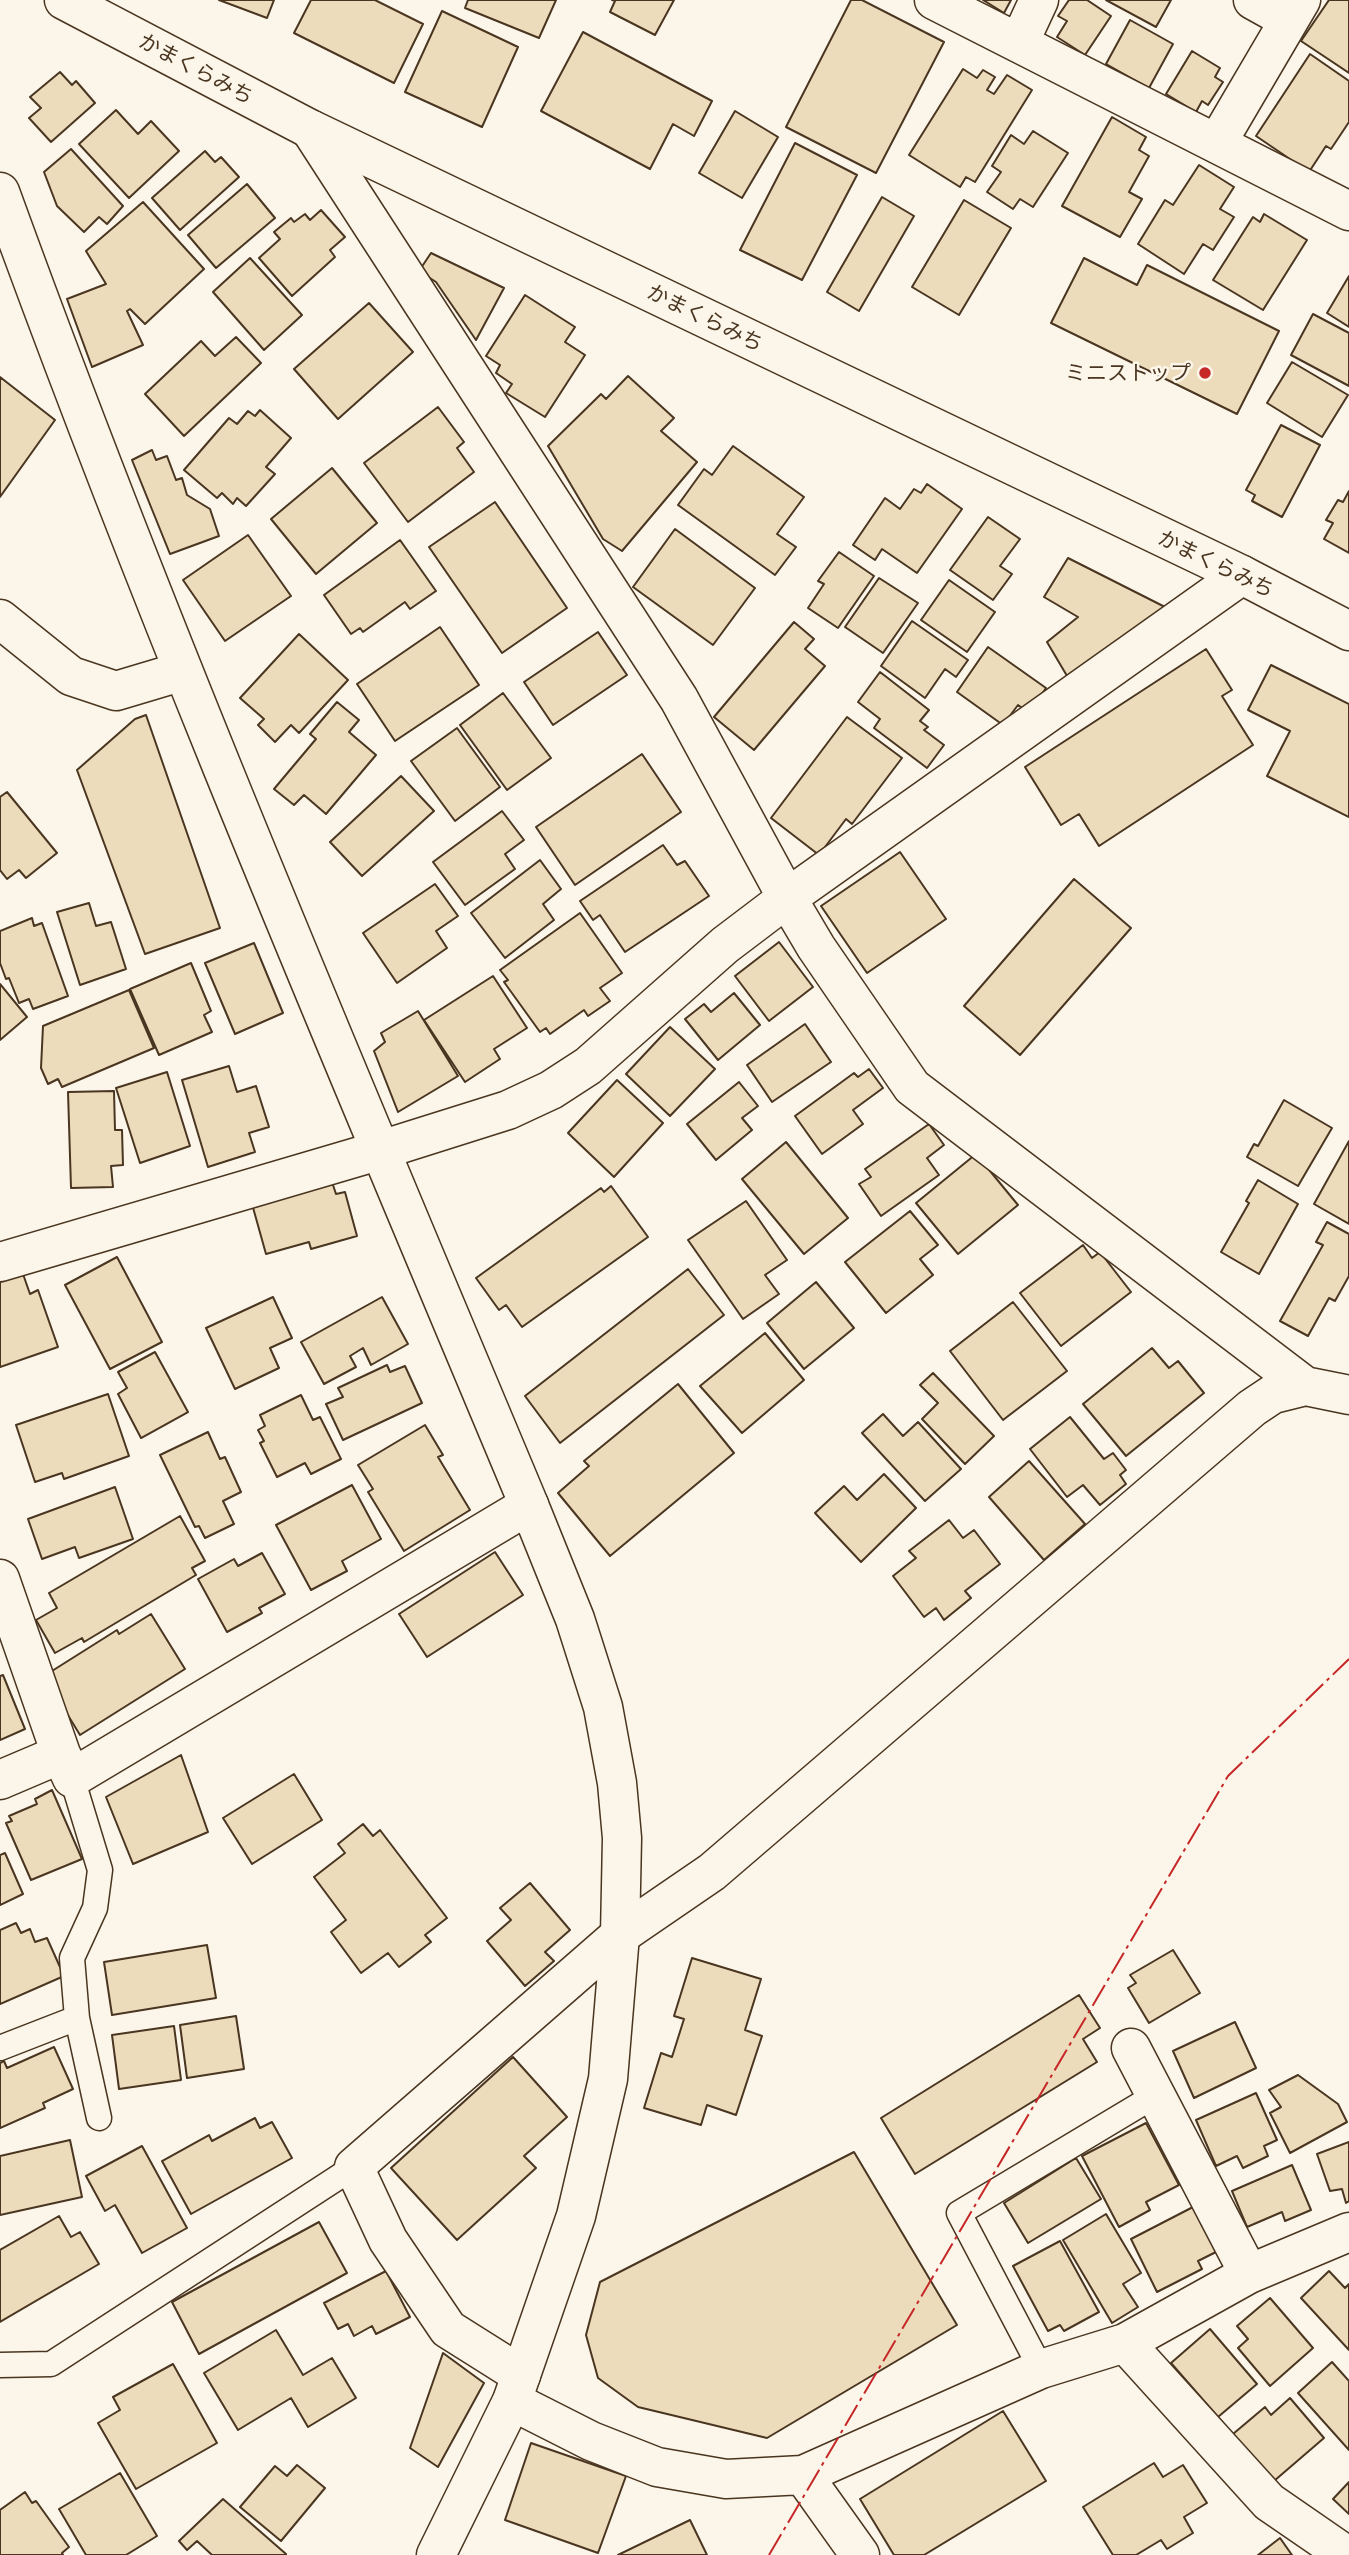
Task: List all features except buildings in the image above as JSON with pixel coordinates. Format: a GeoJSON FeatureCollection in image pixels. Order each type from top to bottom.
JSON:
{"type":"FeatureCollection","features":[{"type":"Feature","properties":{"kind":"street","name":"かまくらみち"},"geometry":{"type":"LineString","coordinates":[[64,0],[310,129],[1242,576],[1349,631]]}},
{"type":"Feature","properties":{"kind":"street"},"geometry":{"type":"LineString","coordinates":[[934,0],[1349,211]]}},
{"type":"Feature","properties":{"kind":"street"},"geometry":{"type":"LineString","coordinates":[[1019,43],[1039,0]]}},
{"type":"Feature","properties":{"kind":"street"},"geometry":{"type":"LineString","coordinates":[[1217,143],[1295,10],[1253,0]]}},
{"type":"Feature","properties":{"kind":"street"},"geometry":{"type":"LineString","coordinates":[[310,129],[679,699],[816,947],[912,1087],[1305,1386]]}},
{"type":"Feature","properties":{"kind":"street"},"geometry":{"type":"LineString","coordinates":[[0,192],[183,671],[529,1505],[575,1619],[603,1707],[617,1783],[622,1838],[621,1935],[608,2079],[576,2216],[516,2388],[436,2555]]}},
{"type":"Feature","properties":{"kind":"street"},"geometry":{"type":"LineString","coordinates":[[0,1262],[381,1150],[508,1110],[551,1090],[588,1066],[725,945],[787,898],[1242,576]]}},
{"type":"Feature","properties":{"kind":"street"},"geometry":{"type":"LineString","coordinates":[[0,619],[71,676],[116,691],[183,671]]}},
{"type":"Feature","properties":{"kind":"street"},"geometry":{"type":"LineString","coordinates":[[1349,1395],[1305,1386],[1273,1394],[1252,1408],[712,1872],[621,1935],[354,2167],[388,2240],[448,2329],[516,2388],[591,2441],[657,2467],[726,2479],[803,2475],[1041,2369],[1125,2343],[1249,2274],[1349,2232]]}},
{"type":"Feature","properties":{"kind":"street"},"geometry":{"type":"LineString","coordinates":[[0,1780],[66,1766],[529,1505]]}},
{"type":"Feature","properties":{"kind":"street"},"geometry":{"type":"LineString","coordinates":[[0,1579],[66,1766]]}},
{"type":"Feature","properties":{"kind":"street"},"geometry":{"type":"LineString","coordinates":[[1131,2048],[1249,2274]]}},
{"type":"Feature","properties":{"kind":"street"},"geometry":{"type":"LineString","coordinates":[[1125,2343],[1269,2502],[1346,2555]]}},
{"type":"Feature","properties":{"kind":"street"},"geometry":{"type":"LineString","coordinates":[[803,2475],[852,2552]]}},
{"type":"Feature","properties":{"kind":"lane"},"geometry":{"type":"LineString","coordinates":[[66,1766],[100,1870],[95,1908],[72,1958],[77,2018],[99,2119]]}},
{"type":"Feature","properties":{"kind":"lane"},"geometry":{"type":"LineString","coordinates":[[0,2048],[77,2018]]}},
{"type":"Feature","properties":{"kind":"lane"},"geometry":{"type":"LineString","coordinates":[[1041,2369],[959,2213],[1156,2095]]}},
{"type":"Feature","properties":{"kind":"lane"},"geometry":{"type":"LineString","coordinates":[[0,2365],[51,2364],[354,2167]]}},
{"type":"Feature","properties":{"kind":"power"},"geometry":{"type":"LineString","coordinates":[[769,2555],[1228,1776],[1349,1659]]}},
{"type":"Feature","properties":{"kind":"place","name":"ミニストップ"},"geometry":{"type":"Point","coordinates":[1205,373]}}]}
